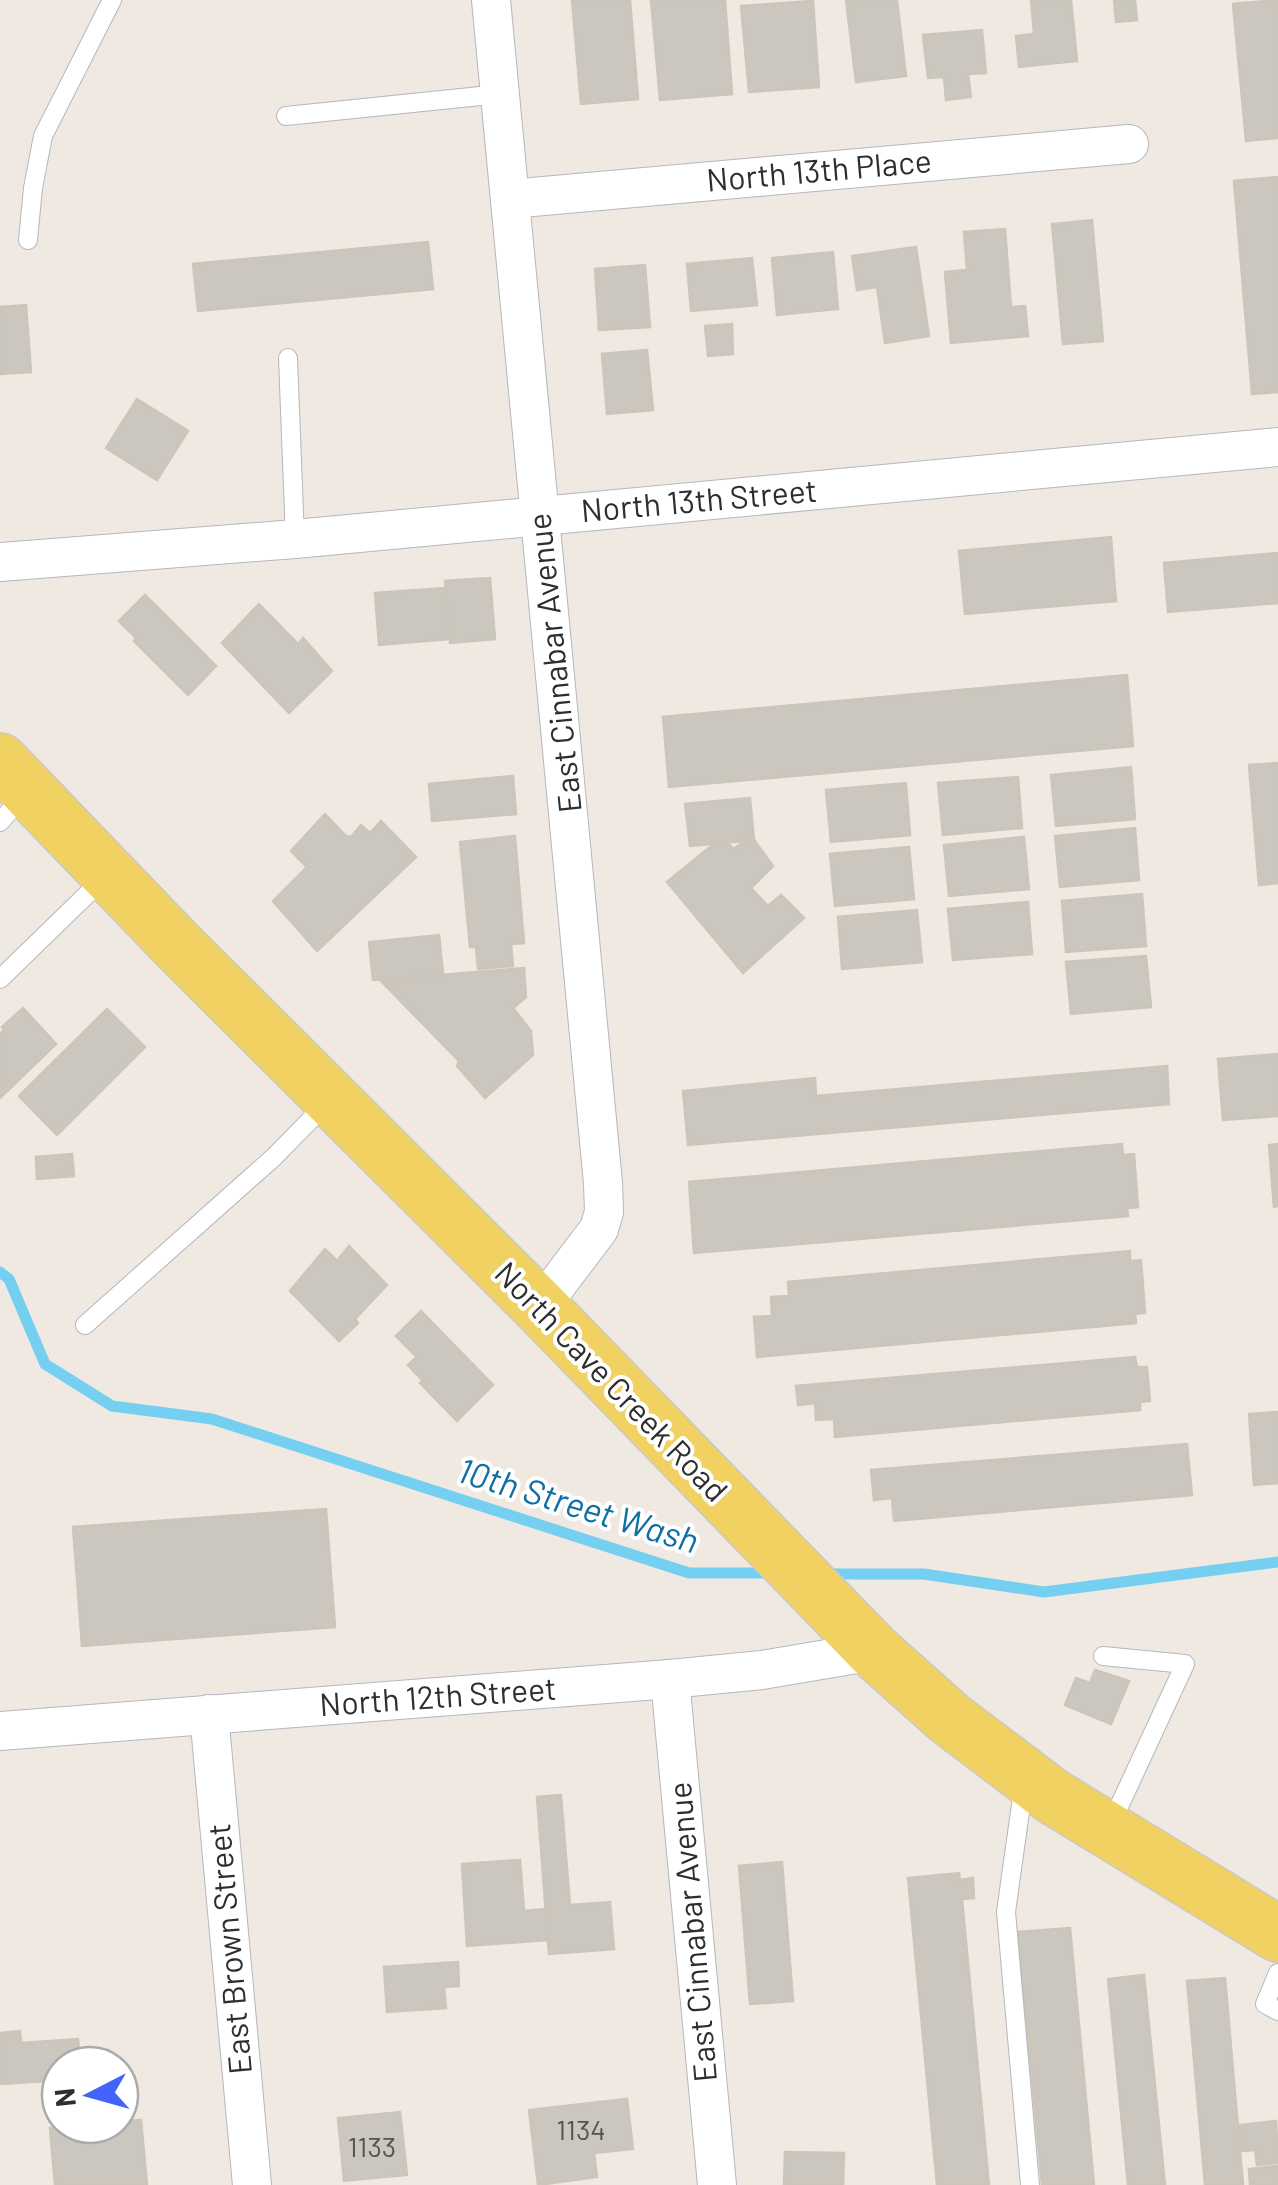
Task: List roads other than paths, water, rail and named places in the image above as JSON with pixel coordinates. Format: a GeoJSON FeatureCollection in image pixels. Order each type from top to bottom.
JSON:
{"type":"FeatureCollection","features":[{"type":"Feature","properties":{"kind":"main road","name":"North Cave Creek Road"},"geometry":{"type":"LineString","coordinates":[[10,791],[109,874],[540,1307],[859,1635],[949,1718],[1108,1831],[1278,1934]]}},
{"type":"Feature","properties":{"kind":"street","name":"East Cinnabar Avenue"},"geometry":{"type":"LineString","coordinates":[[491,0],[604,1212],[598,1229],[540,1307]]}},
{"type":"Feature","properties":{"kind":"street","name":"North 13th Place"},"geometry":{"type":"LineString","coordinates":[[510,198],[1129,144]]}},
{"type":"Feature","properties":{"kind":"street","name":"North 13th Street"},"geometry":{"type":"LineString","coordinates":[[0,562],[294,539],[1278,447]]}},
{"type":"Feature","properties":{"kind":"street","name":"North 12th Street"},"geometry":{"type":"LineString","coordinates":[[0,1731],[762,1670],[859,1635]]}},
{"type":"Feature","properties":{"kind":"street","name":"East Cinnabar Avenue"},"geometry":{"type":"LineString","coordinates":[[670,1679],[717,2185]]}},
{"type":"Feature","properties":{"kind":"street","name":"East Brown Street"},"geometry":{"type":"LineString","coordinates":[[209,1714],[252,2185]]}},
{"type":"Feature","properties":{"kind":"lane"},"geometry":{"type":"LineString","coordinates":[[28,240],[43,136],[112,0]]}},
{"type":"Feature","properties":{"kind":"lane"},"geometry":{"type":"LineString","coordinates":[[286,116],[500,94]]}},
{"type":"Feature","properties":{"kind":"lane"},"geometry":{"type":"LineString","coordinates":[[288,358],[294,539]]}},
{"type":"Feature","properties":{"kind":"lane"},"geometry":{"type":"LineString","coordinates":[[0,978],[109,874]]}},
{"type":"Feature","properties":{"kind":"lane"},"geometry":{"type":"LineString","coordinates":[[85,1325],[274,1157],[331,1099]]}},
{"type":"Feature","properties":{"kind":"lane"},"geometry":{"type":"LineString","coordinates":[[1103,1656],[1185,1664],[1108,1831]]}},
{"type":"Feature","properties":{"kind":"lane"},"geometry":{"type":"LineString","coordinates":[[1026,1776],[1006,1912],[1030,2185]]}},
{"type":"Feature","properties":{"kind":"lane"},"geometry":{"type":"LineString","coordinates":[[1278,1973],[1265,2004],[1278,2011]]}},
{"type":"Feature","properties":{"kind":"waterway","name":"10th Street Wash"},"geometry":{"type":"LineString","coordinates":[[0,1272],[9,1279],[45,1364],[112,1406],[212,1419],[689,1573],[775,1573]]}},
{"type":"Feature","properties":{"kind":"waterway","name":"10th Street Wash"},"geometry":{"type":"LineString","coordinates":[[824,1574],[924,1574],[1044,1592],[1278,1562]]}}]}
